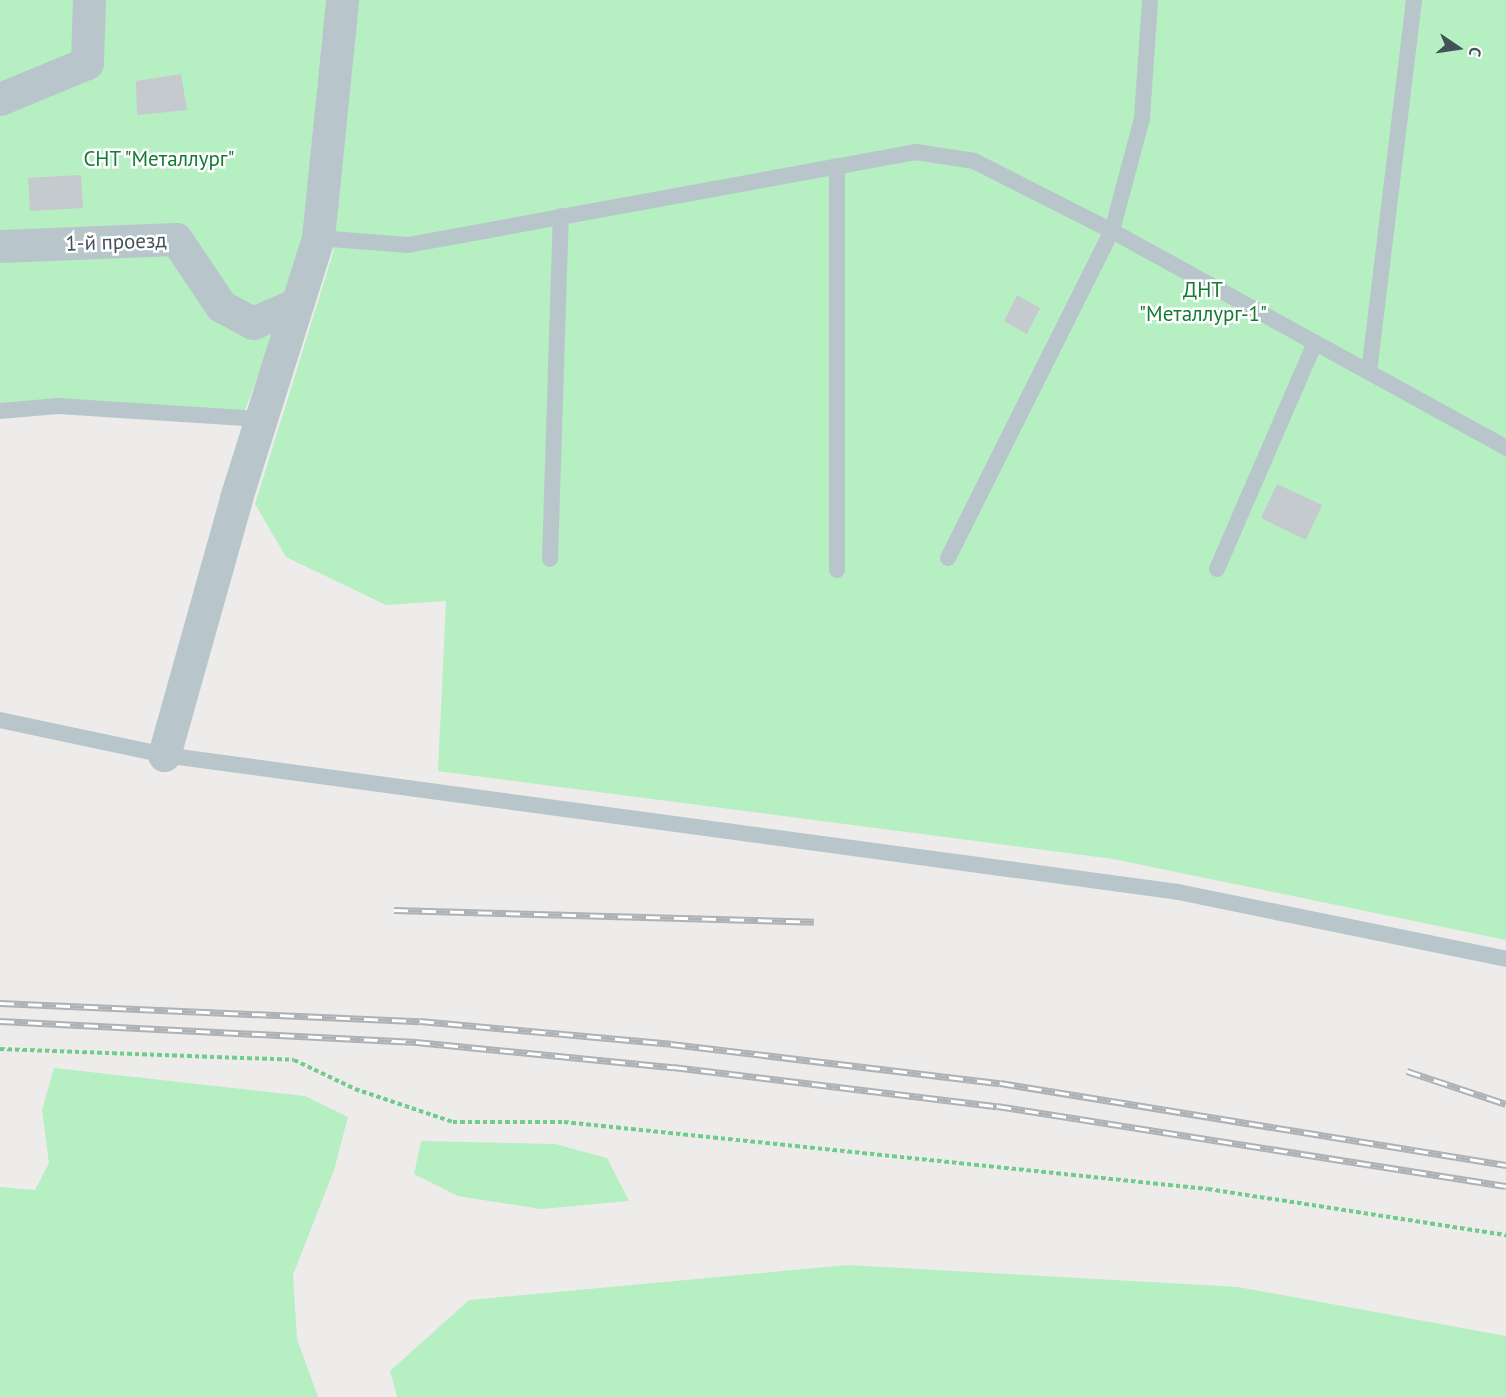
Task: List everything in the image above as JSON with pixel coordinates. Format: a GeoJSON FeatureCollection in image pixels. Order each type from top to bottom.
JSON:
{"type":"FeatureCollection","features":[{"type":"Feature","properties":{"kind":"street"},"geometry":{"type":"LineString","coordinates":[[0,99],[87,63],[89,0]]}},
{"type":"Feature","properties":{"kind":"street"},"geometry":{"type":"LineString","coordinates":[[164,755],[261,419],[318,238],[342,0]]}},
{"type":"Feature","properties":{"kind":"street","name":"1-й проезд"},"geometry":{"type":"LineString","coordinates":[[0,246],[176,239],[221,306],[253,323],[297,304]]}},
{"type":"Feature","properties":{"kind":"lane"},"geometry":{"type":"LineString","coordinates":[[948,558],[1112,231],[1142,118],[1150,0]]}},
{"type":"Feature","properties":{"kind":"lane"},"geometry":{"type":"LineString","coordinates":[[1368,372],[1414,0]]}},
{"type":"Feature","properties":{"kind":"lane"},"geometry":{"type":"LineString","coordinates":[[318,238],[408,244],[916,152],[974,161],[1112,231],[1506,448]]}},
{"type":"Feature","properties":{"kind":"lane"},"geometry":{"type":"LineString","coordinates":[[837,166],[837,570]]}},
{"type":"Feature","properties":{"kind":"lane"},"geometry":{"type":"LineString","coordinates":[[550,559],[561,216]]}},
{"type":"Feature","properties":{"kind":"lane"},"geometry":{"type":"LineString","coordinates":[[1217,569],[1315,342]]}},
{"type":"Feature","properties":{"kind":"lane"},"geometry":{"type":"LineString","coordinates":[[0,411],[58,406],[261,419]]}},
{"type":"Feature","properties":{"kind":"lane"},"geometry":{"type":"LineString","coordinates":[[0,720],[164,755],[1178,892],[1506,959]]}},
{"type":"Feature","properties":{"kind":"path"},"geometry":{"type":"LineString","coordinates":[[0,1049],[294,1060],[355,1089],[453,1122],[564,1122],[1208,1189],[1506,1235]]}},
{"type":"Feature","properties":{"kind":"green space","name":"СНТ \"Металлург\""},"geometry":{"type":"Polygon","coordinates":[[[0,0],[328,0],[314,227],[241,421],[74,404],[0,413],[0,0]]]}},
{"type":"Feature","properties":{"kind":"green space","name":"ДНТ \"Металлург-1\""},"geometry":{"type":"Polygon","coordinates":[[[359,0],[1506,0],[1506,940],[1113,859],[438,771],[446,601],[386,605],[286,557],[255,504],[333,253],[359,0]]]}},
{"type":"Feature","properties":{"kind":"green space"},"geometry":{"type":"Polygon","coordinates":[[[54,1068],[305,1096],[348,1117],[334,1170],[293,1275],[297,1339],[318,1397],[0,1397],[0,1187],[35,1190],[49,1163],[42,1110],[54,1068]]]}},
{"type":"Feature","properties":{"kind":"green space"},"geometry":{"type":"Polygon","coordinates":[[[421,1141],[555,1144],[607,1158],[629,1201],[541,1209],[458,1196],[414,1174],[421,1141]]]}},
{"type":"Feature","properties":{"kind":"green space"},"geometry":{"type":"Polygon","coordinates":[[[848,1265],[1238,1287],[1506,1336],[1506,1397],[397,1397],[390,1371],[469,1300],[848,1265]]]}},
{"type":"Feature","properties":{"kind":"building"},"geometry":{"type":"Polygon","coordinates":[[[181,74],[187,110],[137,115],[136,81],[181,74]]]}},
{"type":"Feature","properties":{"kind":"building"},"geometry":{"type":"Polygon","coordinates":[[[81,175],[83,208],[30,211],[28,178],[81,175]]]}},
{"type":"Feature","properties":{"kind":"building"},"geometry":{"type":"Polygon","coordinates":[[[1017,295],[1040,308],[1027,334],[1004,321],[1017,295]]]}},
{"type":"Feature","properties":{"kind":"building"},"geometry":{"type":"Polygon","coordinates":[[[1277,484],[1322,505],[1306,540],[1261,518],[1277,484]]]}},
{"type":"Feature","properties":{"kind":"railway"},"geometry":{"type":"LineString","coordinates":[[394,910],[814,922]]}},
{"type":"Feature","properties":{"kind":"railway"},"geometry":{"type":"LineString","coordinates":[[0,1003],[420,1021],[671,1044],[1000,1083],[1506,1165]]}},
{"type":"Feature","properties":{"kind":"railway"},"geometry":{"type":"LineString","coordinates":[[0,1021],[416,1042],[673,1067],[997,1106],[1506,1186]]}},
{"type":"Feature","properties":{"kind":"railway"},"geometry":{"type":"LineString","coordinates":[[1407,1071],[1506,1104]]}}]}
